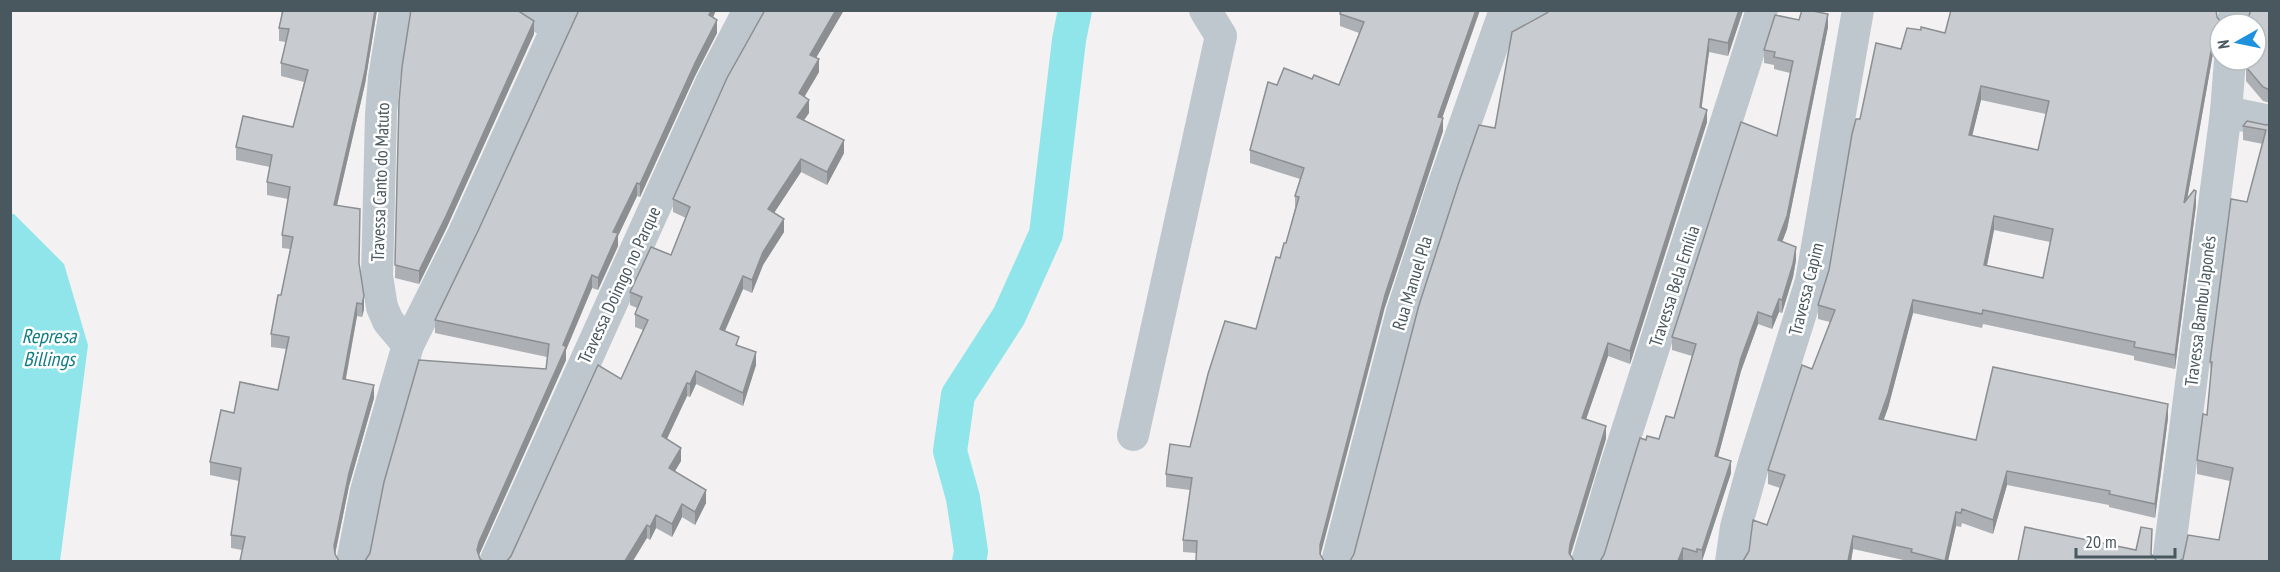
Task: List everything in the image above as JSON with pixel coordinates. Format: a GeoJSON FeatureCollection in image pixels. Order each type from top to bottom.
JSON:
{"type":"FeatureCollection","features":[{"type":"Feature","properties":{"kind":"street","name":"Travessa Canto do Matuto"},"geometry":{"type":"LineString","coordinates":[[395,10],[384,78],[381,114],[377,276],[382,306],[388,321],[408,345]]}},
{"type":"Feature","properties":{"kind":"street"},"geometry":{"type":"LineString","coordinates":[[352,561],[366,491],[408,345],[462,237],[562,18],[526,10]]}},
{"type":"Feature","properties":{"kind":"street","name":"Travessa Doimgo no Parque"},"geometry":{"type":"LineString","coordinates":[[495,561],[711,83],[748,10]]}},
{"type":"Feature","properties":{"kind":"street"},"geometry":{"type":"LineString","coordinates":[[1133,435],[1221,36],[1205,10]]}},
{"type":"Feature","properties":{"kind":"street"},"geometry":{"type":"LineString","coordinates":[[1501,21],[1538,10]]}},
{"type":"Feature","properties":{"kind":"street","name":"Travessa Bela Emília"},"geometry":{"type":"LineString","coordinates":[[1587,561],[1762,10]]}},
{"type":"Feature","properties":{"kind":"street","name":"Travessa Capim"},"geometry":{"type":"LineString","coordinates":[[1731,561],[1736,527],[1755,459],[1812,280],[1858,10]]}},
{"type":"Feature","properties":{"kind":"street","name":"Rua Manuel Pla"},"geometry":{"type":"LineString","coordinates":[[1337,561],[1402,312],[1501,21]]}},
{"type":"Feature","properties":{"kind":"street","name":"Travessa Bambu Japonês"},"geometry":{"type":"LineString","coordinates":[[2169,561],[2226,112],[2229,72]]}},
{"type":"Feature","properties":{"kind":"street"},"geometry":{"type":"LineString","coordinates":[[2226,112],[2270,121]]}},
{"type":"Feature","properties":{"kind":"water","name":"Represa Billings"},"geometry":{"type":"Polygon","coordinates":[[[11,214],[14,214],[64,264],[88,345],[60,561],[11,561],[11,214]]]}},
{"type":"Feature","properties":{"kind":"building"},"geometry":{"type":"Polygon","coordinates":[[[283,10],[375,10],[365,71],[334,205],[360,209],[359,263],[364,296],[362,304],[357,303],[343,379],[374,385],[349,473],[334,546],[339,561],[240,561],[245,537],[231,535],[241,468],[210,462],[221,410],[234,413],[240,382],[278,390],[289,337],[271,334],[293,237],[282,235],[290,187],[267,182],[272,155],[236,147],[243,116],[293,127],[308,70],[281,63],[289,29],[279,28],[283,10]]]}},
{"type":"Feature","properties":{"kind":"building"},"geometry":{"type":"Polygon","coordinates":[[[411,10],[517,10],[534,21],[419,271],[395,265],[399,102],[411,10]]]}},
{"type":"Feature","properties":{"kind":"building"},"geometry":{"type":"Polygon","coordinates":[[[579,10],[711,10],[709,15],[717,20],[640,184],[637,183],[613,232],[618,233],[598,278],[592,275],[563,345],[566,347],[479,542],[477,550],[483,561],[365,561],[370,553],[384,482],[419,360],[546,369],[549,344],[435,320],[579,10]]]}},
{"type":"Feature","properties":{"kind":"building"},"geometry":{"type":"Polygon","coordinates":[[[765,10],[836,10],[810,55],[819,59],[799,93],[809,100],[797,117],[844,140],[827,172],[801,159],[768,209],[784,219],[763,252],[752,280],[743,276],[720,329],[739,337],[736,345],[756,352],[743,393],[696,371],[690,384],[687,383],[662,436],[681,448],[669,468],[706,490],[695,512],[682,504],[672,524],[656,515],[650,527],[647,525],[625,561],[507,561],[598,365],[621,379],[648,320],[635,314],[642,297],[630,292],[651,247],[671,255],[690,207],[673,199],[727,78],[765,10]]]}},
{"type":"Feature","properties":{"kind":"building"},"geometry":{"type":"Polygon","coordinates":[[[1341,10],[1476,10],[1438,117],[1443,118],[1385,295],[1320,545],[1320,554],[1324,561],[1196,561],[1197,541],[1183,540],[1192,478],[1166,474],[1170,444],[1190,447],[1208,374],[1225,321],[1256,329],[1276,257],[1280,258],[1284,243],[1286,243],[1299,197],[1295,196],[1304,168],[1250,150],[1268,82],[1277,85],[1284,68],[1312,79],[1314,75],[1339,85],[1364,22],[1340,14],[1341,10]]]}},
{"type":"Feature","properties":{"kind":"building"},"geometry":{"type":"Polygon","coordinates":[[[1550,10],[1739,10],[1728,43],[1709,39],[1700,107],[1707,110],[1630,351],[1608,343],[1582,418],[1606,426],[1570,544],[1569,553],[1574,561],[1350,561],[1354,554],[1419,305],[1458,185],[1479,125],[1495,128],[1512,32],[1550,10]]]}},
{"type":"Feature","properties":{"kind":"building"},"geometry":{"type":"Polygon","coordinates":[[[1802,10],[1828,14],[1787,216],[1778,240],[1796,247],[1793,264],[1782,300],[1779,299],[1772,317],[1758,312],[1741,358],[1715,456],[1731,461],[1702,550],[1697,549],[1697,552],[1683,548],[1678,561],[1600,561],[1604,555],[1640,438],[1646,440],[1647,436],[1659,439],[1666,416],[1674,418],[1696,344],[1672,337],[1741,122],[1777,136],[1793,61],[1774,57],[1775,52],[1764,50],[1775,15],[1799,20],[1802,10]]]}},
{"type":"Feature","properties":{"kind":"building"},"geometry":{"type":"Polygon","coordinates":[[[1951,10],[2216,10],[2216,12],[2208,12],[2208,68],[2184,203],[2194,190],[2196,191],[2175,355],[2134,347],[2135,342],[1983,310],[1982,314],[1913,300],[1879,419],[1976,440],[1993,367],[2168,404],[2155,504],[2109,494],[2110,491],[2007,471],[1993,520],[1962,509],[1961,513],[1956,512],[1945,561],[1911,552],[1912,549],[1853,536],[1848,561],[1743,561],[1749,551],[1753,520],[1767,525],[1785,475],[1768,470],[1802,365],[1812,369],[1835,310],[1818,305],[1829,270],[1852,134],[1856,119],[1860,119],[1876,43],[1901,49],[1907,28],[1921,30],[1921,27],[1945,33],[1951,10]],[[1981,86],[1969,135],[2038,150],[2049,101],[1981,86]],[[1994,216],[1984,265],[2043,278],[2053,229],[1994,216]]]}},
{"type":"Feature","properties":{"kind":"building"},"geometry":{"type":"Polygon","coordinates":[[[2251,10],[2270,10],[2270,90],[2263,87],[2250,72],[2268,72],[2268,12],[2250,12],[2251,10]]]}},
{"type":"Feature","properties":{"kind":"building"},"geometry":{"type":"Polygon","coordinates":[[[2247,121],[2270,124],[2270,561],[2179,561],[2183,559],[2188,535],[2219,540],[2233,468],[2197,460],[2203,414],[2207,415],[2212,362],[2210,362],[2231,199],[2247,202],[2266,130],[2243,126],[2247,121]]]}},
{"type":"Feature","properties":{"kind":"building"},"geometry":{"type":"Polygon","coordinates":[[[2025,527],[2136,550],[2141,527],[2152,529],[2151,554],[2157,561],[2018,561],[2025,527]]]}},
{"type":"Feature","properties":{"kind":"waterway"},"geometry":{"type":"LineString","coordinates":[[969,562],[971,551],[963,498],[950,451],[958,395],[1009,316],[1046,234],[1069,40],[1075,10]]}}]}
